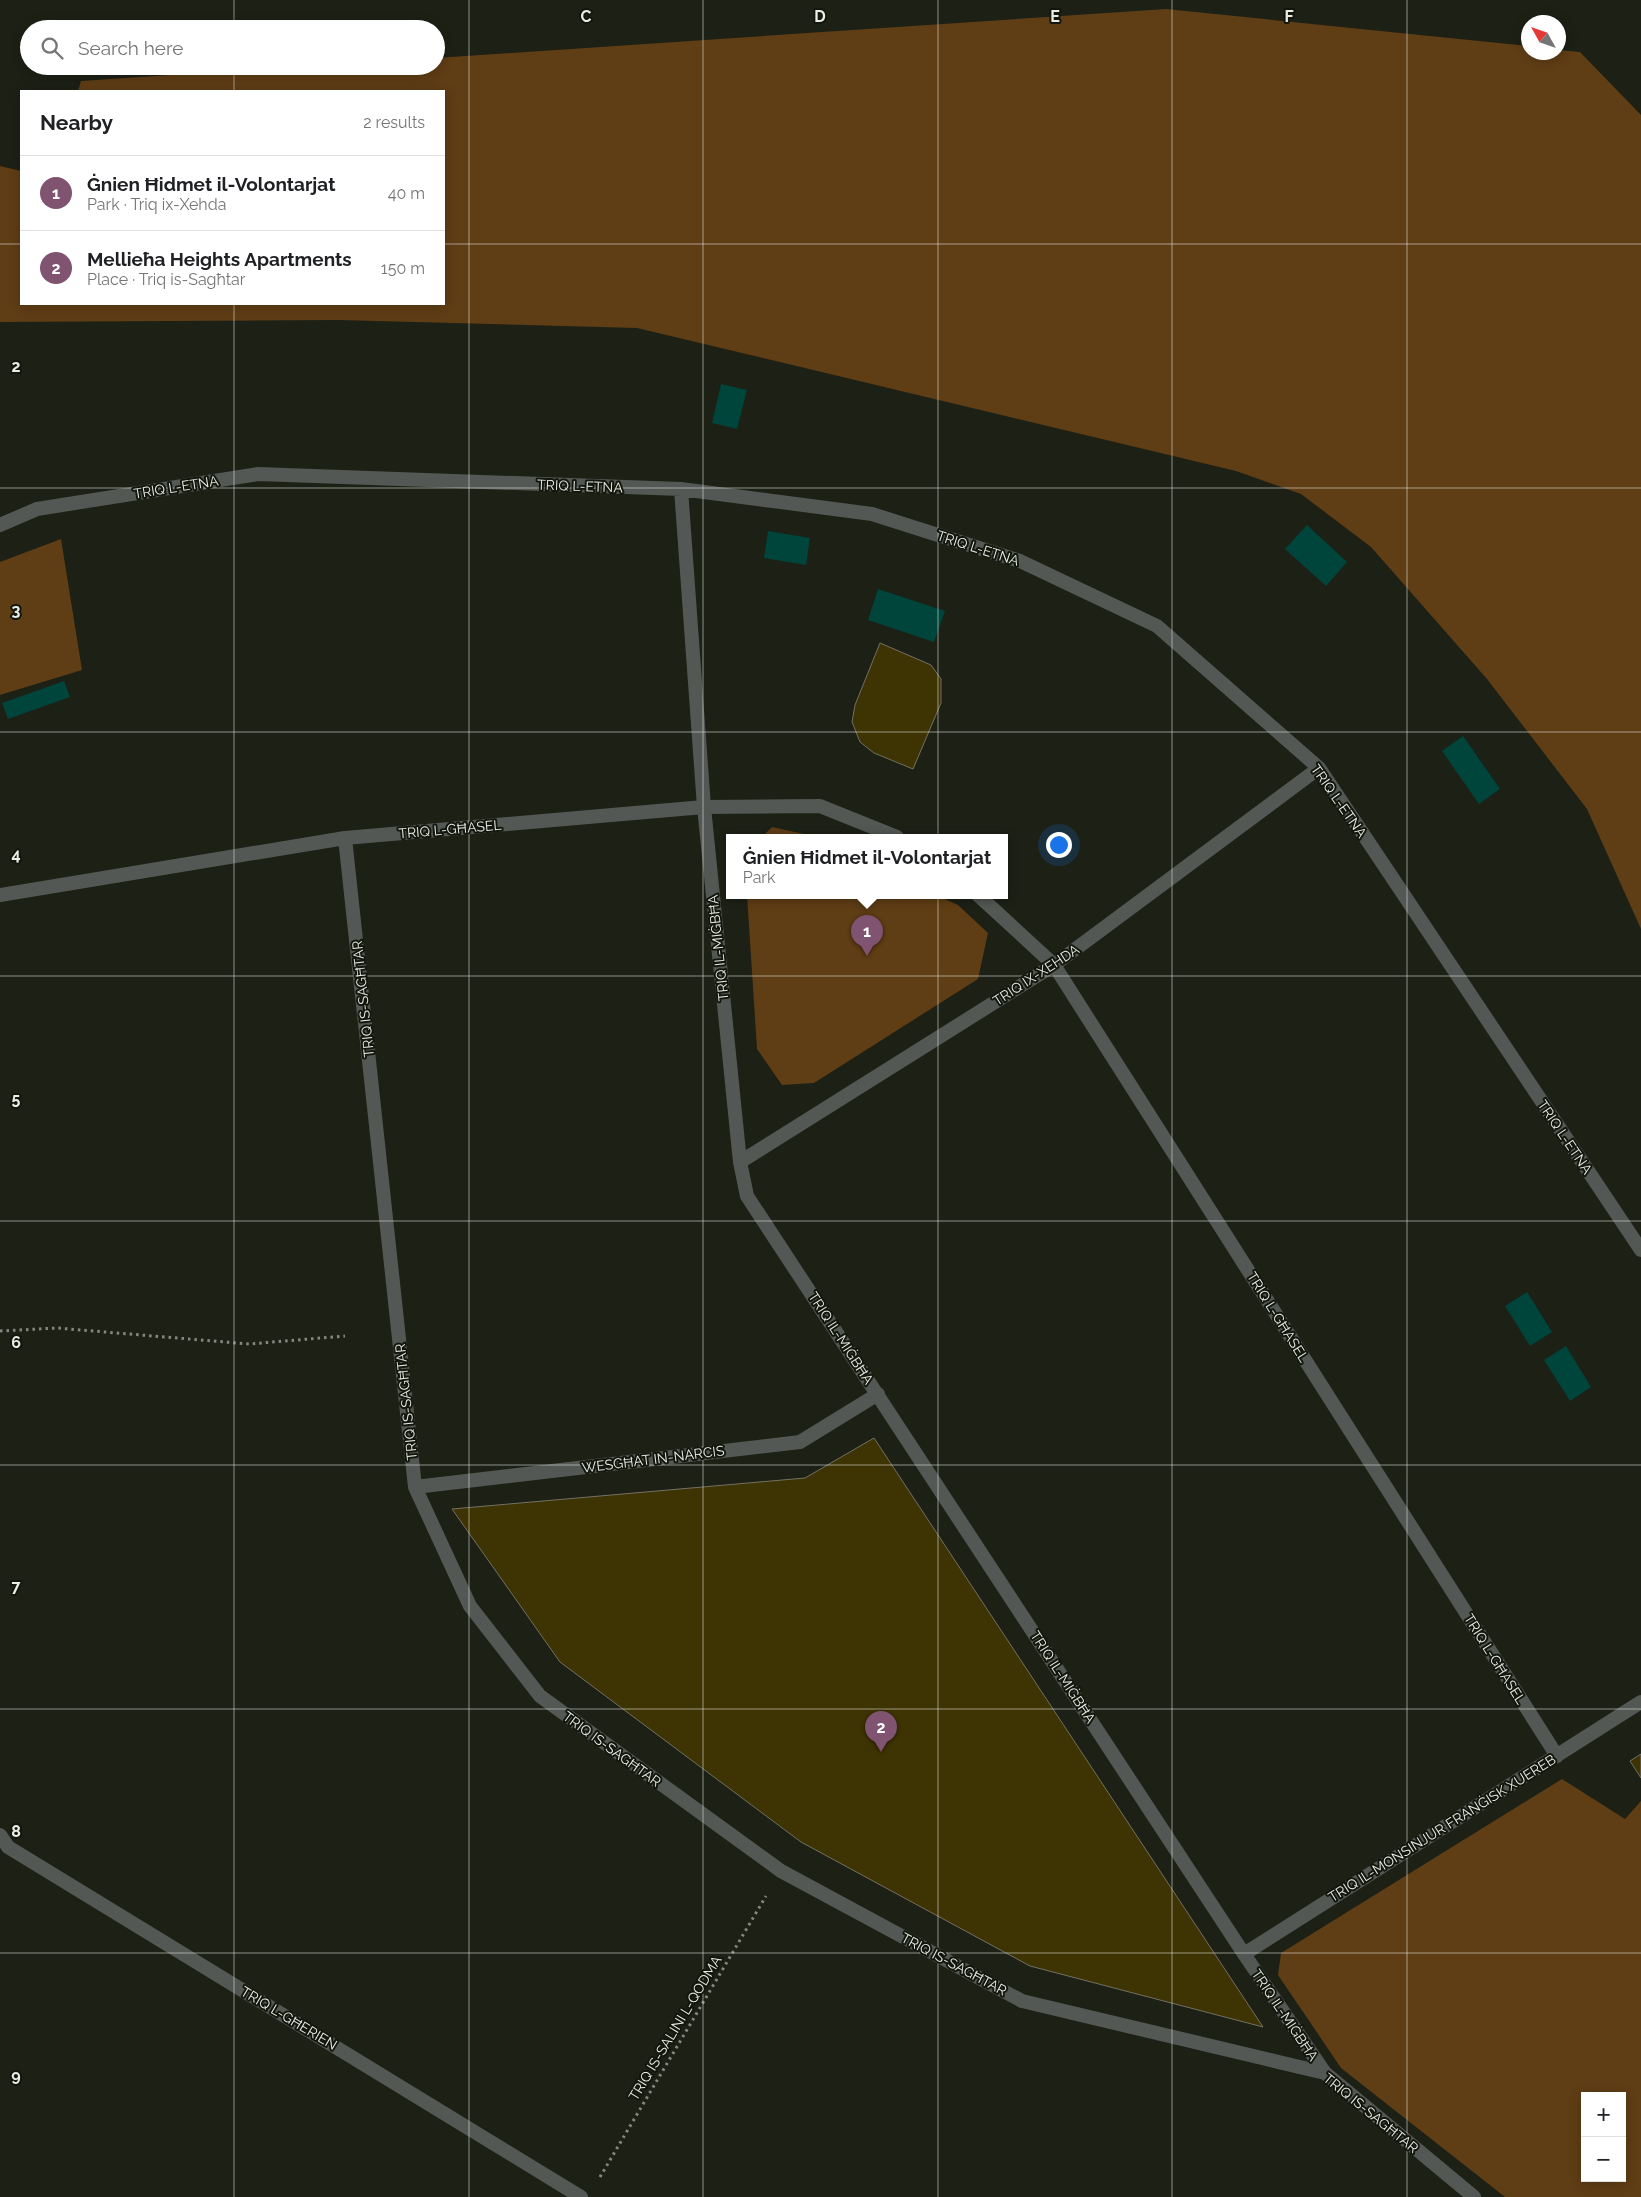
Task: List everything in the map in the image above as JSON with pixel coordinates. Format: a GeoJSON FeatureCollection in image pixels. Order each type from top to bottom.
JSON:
{"type":"FeatureCollection","features":[{"type":"Feature","properties":{"kind":"street","name":"TRIQ L-ETNA"},"geometry":{"type":"LineString","coordinates":[[0,525],[37,509],[258,474],[681,489],[872,514],[1020,561],[1157,626],[1319,768],[1641,1250]]}},
{"type":"Feature","properties":{"kind":"street","name":"TRIQ IL-MIĠBĦA"},"geometry":{"type":"LineString","coordinates":[[681,489],[704,807],[740,1162],[748,1196],[1244,1954],[1325,2073]]}},
{"type":"Feature","properties":{"kind":"street","name":"TRIQ IX-XEHDA"},"geometry":{"type":"LineString","coordinates":[[740,1162],[1054,965],[1319,768]]}},
{"type":"Feature","properties":{"kind":"street","name":"TRIQ L-GĦASEL"},"geometry":{"type":"LineString","coordinates":[[0,895],[345,838],[704,807],[820,806],[890,834]]}},
{"type":"Feature","properties":{"kind":"street","name":"TRIQ IS-SAGĦTAR"},"geometry":{"type":"LineString","coordinates":[[345,838],[415,1486],[470,1606],[540,1696],[780,1871],[1022,2001],[1325,2073],[1474,2197]]}},
{"type":"Feature","properties":{"kind":"street","name":"TRIQ L-GĦASEL"},"geometry":{"type":"LineString","coordinates":[[982,899],[1054,965],[1557,1756]]}},
{"type":"Feature","properties":{"kind":"street","name":"WESGĦAT IN-NARCIS"},"geometry":{"type":"LineString","coordinates":[[415,1486],[800,1442],[878,1394]]}},
{"type":"Feature","properties":{"kind":"street","name":"TRIQ IL-MONSINJUR FRANĠISK XUEREB"},"geometry":{"type":"LineString","coordinates":[[1244,1954],[1641,1702]]}},
{"type":"Feature","properties":{"kind":"street","name":"TRIQ L-GĦERIEN"},"geometry":{"type":"LineString","coordinates":[[0,1835],[8,1847],[581,2197]]}},
{"type":"Feature","properties":{"kind":"path"},"geometry":{"type":"LineString","coordinates":[[0,1331],[57,1328],[249,1344],[345,1336]]}},
{"type":"Feature","properties":{"kind":"path","name":"TRIQ IS-SALINI L-QODMA"},"geometry":{"type":"LineString","coordinates":[[598,2180],[780,1871]]}},
{"type":"Feature","properties":{"kind":"shaded area"},"geometry":{"type":"Polygon","coordinates":[[[1166,9],[1521,45],[1521,60],[1566,60],[1566,51],[1580,52],[1641,115],[1641,929],[1587,809],[1487,679],[1371,547],[1301,494],[1236,471],[637,328],[339,320],[0,322],[0,166],[20,171],[20,305],[445,305],[445,90],[78,90],[81,81],[171,75],[445,75],[445,57],[1166,9]]]}},
{"type":"Feature","properties":{"kind":"shaded area"},"geometry":{"type":"Polygon","coordinates":[[[61,539],[82,670],[0,695],[0,562],[61,539]]]}},
{"type":"Feature","properties":{"kind":"shaded area"},"geometry":{"type":"Polygon","coordinates":[[[772,827],[804,834],[765,834],[772,827]]]}},
{"type":"Feature","properties":{"kind":"shaded area"},"geometry":{"type":"Polygon","coordinates":[[[747,899],[945,899],[958,905],[988,933],[978,979],[814,1083],[782,1085],[757,1049],[747,899]]]}},
{"type":"Feature","properties":{"kind":"shaded area"},"geometry":{"type":"Polygon","coordinates":[[[1562,1779],[1625,1819],[1641,1801],[1641,2197],[1505,2197],[1341,2068],[1278,1975],[1281,1953],[1562,1779]]]}},
{"type":"Feature","properties":{"kind":"water"},"geometry":{"type":"Polygon","coordinates":[[[721,384],[747,390],[737,429],[712,423],[721,384]]]}},
{"type":"Feature","properties":{"kind":"water"},"geometry":{"type":"Polygon","coordinates":[[[1307,525],[1347,562],[1326,586],[1285,549],[1307,525]]]}},
{"type":"Feature","properties":{"kind":"water"},"geometry":{"type":"Polygon","coordinates":[[[768,531],[810,538],[806,565],[764,558],[768,531]]]}},
{"type":"Feature","properties":{"kind":"water"},"geometry":{"type":"Polygon","coordinates":[[[878,589],[945,611],[934,642],[868,620],[878,589]]]}},
{"type":"Feature","properties":{"kind":"water"},"geometry":{"type":"Polygon","coordinates":[[[64,681],[70,697],[8,719],[2,703],[64,681]]]}},
{"type":"Feature","properties":{"kind":"water"},"geometry":{"type":"Polygon","coordinates":[[[1463,736],[1500,789],[1479,804],[1442,751],[1463,736]]]}},
{"type":"Feature","properties":{"kind":"water"},"geometry":{"type":"Polygon","coordinates":[[[1527,1292],[1552,1332],[1530,1346],[1505,1306],[1527,1292]]]}},
{"type":"Feature","properties":{"kind":"water"},"geometry":{"type":"Polygon","coordinates":[[[1566,1346],[1591,1387],[1570,1401],[1544,1360],[1566,1346]]]}},
{"type":"Feature","properties":{"kind":"building"},"geometry":{"type":"Polygon","coordinates":[[[880,643],[931,665],[941,679],[941,703],[913,769],[874,753],[860,742],[852,722],[855,705],[880,643]]]}},
{"type":"Feature","properties":{"kind":"building"},"geometry":{"type":"Polygon","coordinates":[[[874,1438],[1263,2027],[1030,1966],[801,1842],[560,1662],[452,1509],[805,1478],[874,1438]]]}},
{"type":"Feature","properties":{"kind":"building"},"geometry":{"type":"Polygon","coordinates":[[[1641,1754],[1641,1778],[1630,1761],[1641,1754]]]}},
{"type":"Feature","properties":{"kind":"place","name":"Ġnien Ħidmet il-Volontarjat"},"geometry":{"type":"Point","coordinates":[867,956]}},
{"type":"Feature","properties":{"kind":"place","name":"Mellieħa Heights Apartments"},"geometry":{"type":"Point","coordinates":[881,1752]}}]}
